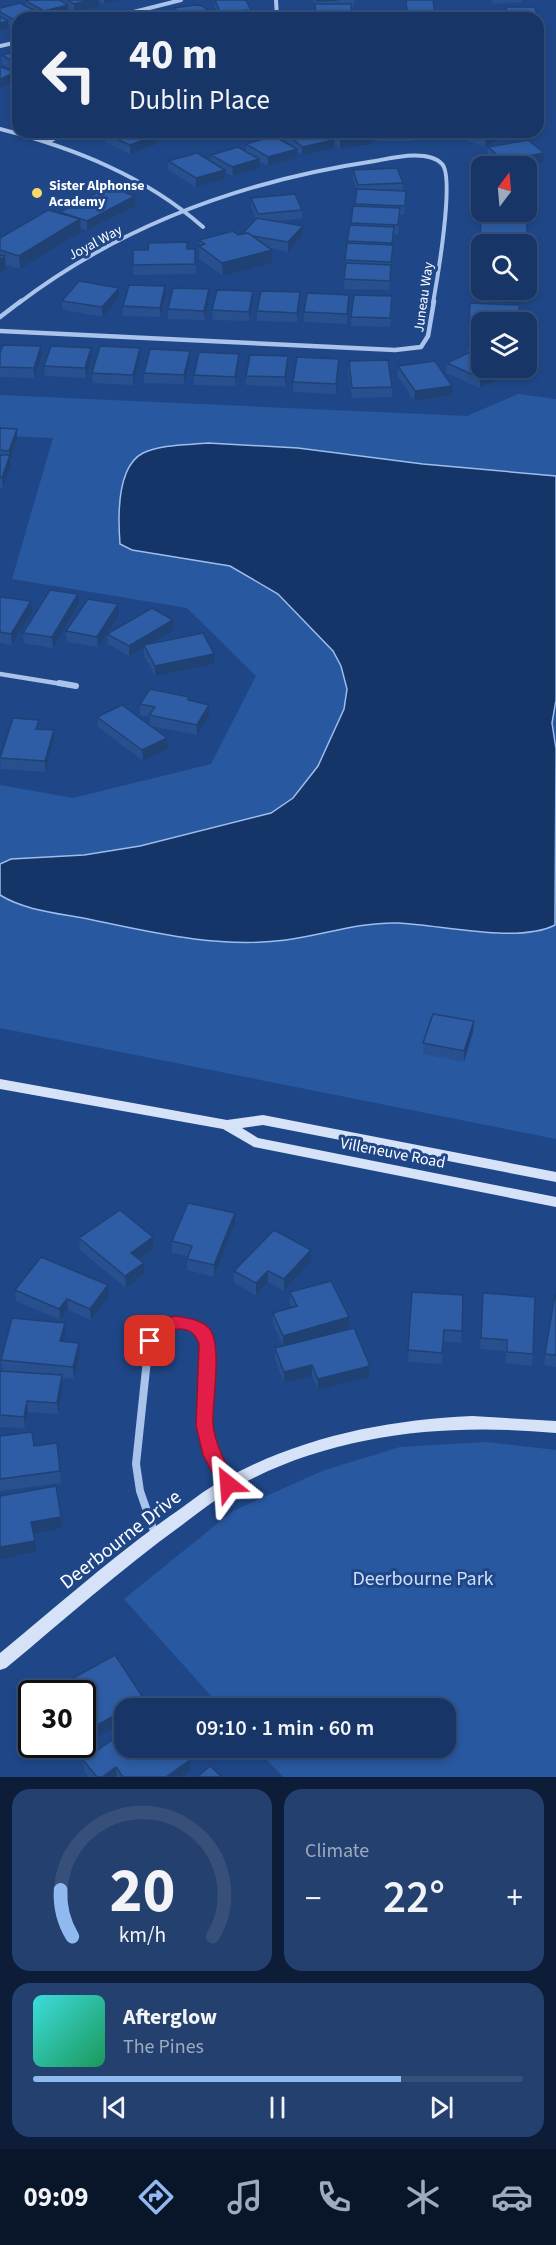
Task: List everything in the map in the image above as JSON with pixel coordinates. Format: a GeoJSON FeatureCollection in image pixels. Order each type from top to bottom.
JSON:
{"type":"FeatureCollection","features":[{"type":"Feature","properties":{"kind":"main road","name":"Villeneuve Road"},"geometry":{"type":"LineString","coordinates":[[0,1084],[227,1125],[262,1120],[556,1177]]}},
{"type":"Feature","properties":{"kind":"main road","name":"Villeneuve Road"},"geometry":{"type":"LineString","coordinates":[[227,1125],[254,1142],[556,1202]]}},
{"type":"Feature","properties":{"kind":"main road","name":"Deerbourne Drive"},"geometry":{"type":"LineString","coordinates":[[0,1662],[156,1535],[228,1484],[305,1450],[357,1433],[457,1421],[507,1421],[556,1428]]}},
{"type":"Feature","properties":{"kind":"street"},"geometry":{"type":"LineString","coordinates":[[134,12],[181,0]]}},
{"type":"Feature","properties":{"kind":"street"},"geometry":{"type":"LineString","coordinates":[[33,138],[48,142],[117,172],[186,210],[202,227]]}},
{"type":"Feature","properties":{"kind":"street"},"geometry":{"type":"LineString","coordinates":[[48,142],[55,138]]}},
{"type":"Feature","properties":{"kind":"street","name":"Juneau Way"},"geometry":{"type":"LineString","coordinates":[[0,331],[395,350],[415,349],[427,340],[446,208],[446,169],[440,162],[426,158],[403,157],[332,167],[262,185],[186,210]]}},
{"type":"Feature","properties":{"kind":"street","name":"Joyal Way"},"geometry":{"type":"LineString","coordinates":[[0,317],[53,277],[84,258],[186,210]]}},
{"type":"Feature","properties":{"kind":"street"},"geometry":{"type":"LineString","coordinates":[[0,674],[76,686]]}},
{"type":"Feature","properties":{"kind":"street"},"geometry":{"type":"LineString","coordinates":[[156,1535],[140,1491],[136,1450],[150,1341],[152,1334],[166,1325],[186,1323],[199,1329],[205,1337],[205,1426],[212,1455],[228,1484]]}},
{"type":"Feature","properties":{"kind":"green space"},"geometry":{"type":"Polygon","coordinates":[[[518,394],[556,399],[556,1139],[0,1028],[0,785],[73,798],[211,764],[256,676],[187,608],[12,579],[53,438],[0,436],[0,395],[467,416],[518,394]]]}},
{"type":"Feature","properties":{"kind":"green space","name":"Deerbourne Park"},"geometry":{"type":"Polygon","coordinates":[[[486,1442],[556,1450],[556,1777],[283,1777],[265,1758],[456,1758],[456,1698],[213,1698],[124,1599],[233,1511],[322,1471],[400,1447],[486,1442]]]}},
{"type":"Feature","properties":{"kind":"shaded area"},"geometry":{"type":"Polygon","coordinates":[[[208,443],[298,448],[423,464],[556,476],[556,700],[552,723],[556,749],[555,925],[521,933],[500,933],[384,923],[286,940],[209,941],[30,908],[0,895],[0,864],[11,859],[84,855],[140,846],[271,813],[293,798],[318,766],[344,709],[347,689],[341,666],[333,651],[278,594],[230,566],[132,550],[120,544],[119,507],[123,481],[134,460],[143,453],[158,448],[208,443]]]}},
{"type":"Feature","properties":{"kind":"building"},"geometry":{"type":"Polygon","coordinates":[[[60,0],[68,5],[44,11],[26,1],[60,0]]]}},
{"type":"Feature","properties":{"kind":"building"},"geometry":{"type":"Polygon","coordinates":[[[67,0],[89,0],[74,4],[67,0]]]}},
{"type":"Feature","properties":{"kind":"building"},"geometry":{"type":"Polygon","coordinates":[[[215,0],[246,0],[251,10],[220,12],[215,0]]]}},
{"type":"Feature","properties":{"kind":"building"},"geometry":{"type":"Polygon","coordinates":[[[406,0],[433,0],[435,12],[407,12],[406,0]]]}},
{"type":"Feature","properties":{"kind":"building"},"geometry":{"type":"Polygon","coordinates":[[[20,3],[37,12],[12,12],[12,19],[0,12],[0,8],[20,3]]]}},
{"type":"Feature","properties":{"kind":"building"},"geometry":{"type":"Polygon","coordinates":[[[315,4],[351,4],[352,12],[316,12],[315,4]]]}},
{"type":"Feature","properties":{"kind":"building"},"geometry":{"type":"Polygon","coordinates":[[[194,5],[202,6],[210,12],[178,12],[174,8],[194,5]]]}},
{"type":"Feature","properties":{"kind":"building"},"geometry":{"type":"Polygon","coordinates":[[[506,7],[535,7],[536,12],[507,12],[506,7]]]}},
{"type":"Feature","properties":{"kind":"building"},"geometry":{"type":"Polygon","coordinates":[[[0,16],[8,21],[0,23],[0,16]]]}},
{"type":"Feature","properties":{"kind":"building"},"geometry":{"type":"Polygon","coordinates":[[[12,52],[12,61],[2,55],[12,52]]]}},
{"type":"Feature","properties":{"kind":"building"},"geometry":{"type":"Polygon","coordinates":[[[0,67],[12,71],[12,74],[0,79],[0,67]]]}},
{"type":"Feature","properties":{"kind":"building"},"geometry":{"type":"Polygon","coordinates":[[[114,138],[148,138],[130,145],[114,138]]]}},
{"type":"Feature","properties":{"kind":"building"},"geometry":{"type":"Polygon","coordinates":[[[267,138],[278,138],[297,149],[268,157],[246,144],[267,138]]]}},
{"type":"Feature","properties":{"kind":"building"},"geometry":{"type":"Polygon","coordinates":[[[292,138],[332,138],[334,140],[302,147],[292,138]]]}},
{"type":"Feature","properties":{"kind":"building"},"geometry":{"type":"Polygon","coordinates":[[[528,140],[544,153],[526,156],[498,156],[488,147],[528,140]]]}},
{"type":"Feature","properties":{"kind":"building"},"geometry":{"type":"Polygon","coordinates":[[[238,147],[259,159],[232,167],[211,155],[238,147]]]}},
{"type":"Feature","properties":{"kind":"building"},"geometry":{"type":"Polygon","coordinates":[[[197,153],[225,170],[196,178],[168,161],[197,153]]]}},
{"type":"Feature","properties":{"kind":"building"},"geometry":{"type":"Polygon","coordinates":[[[397,168],[403,183],[358,185],[353,170],[397,168]]]}},
{"type":"Feature","properties":{"kind":"building"},"geometry":{"type":"Polygon","coordinates":[[[108,187],[135,196],[87,221],[60,212],[108,187]]]}},
{"type":"Feature","properties":{"kind":"building"},"geometry":{"type":"Polygon","coordinates":[[[357,189],[406,191],[405,206],[355,204],[357,189]]]}},
{"type":"Feature","properties":{"kind":"building"},"geometry":{"type":"Polygon","coordinates":[[[295,194],[302,210],[258,214],[251,198],[295,194]]]}},
{"type":"Feature","properties":{"kind":"building"},"geometry":{"type":"Polygon","coordinates":[[[353,206],[400,208],[398,225],[351,223],[353,206]]]}},
{"type":"Feature","properties":{"kind":"building"},"geometry":{"type":"Polygon","coordinates":[[[48,210],[80,219],[19,256],[0,250],[0,238],[48,210]]]}},
{"type":"Feature","properties":{"kind":"building"},"geometry":{"type":"Polygon","coordinates":[[[257,218],[303,226],[288,242],[252,236],[248,233],[242,234],[257,218]]]}},
{"type":"Feature","properties":{"kind":"building"},"geometry":{"type":"Polygon","coordinates":[[[481,222],[527,222],[527,234],[480,234],[481,222]]]}},
{"type":"Feature","properties":{"kind":"building"},"geometry":{"type":"Polygon","coordinates":[[[350,225],[394,227],[392,243],[347,241],[350,225]]]}},
{"type":"Feature","properties":{"kind":"building"},"geometry":{"type":"Polygon","coordinates":[[[233,231],[238,235],[248,233],[272,250],[222,263],[199,246],[205,244],[199,240],[233,231]]]}},
{"type":"Feature","properties":{"kind":"building"},"geometry":{"type":"Polygon","coordinates":[[[187,242],[187,249],[195,249],[195,264],[133,265],[133,250],[148,250],[149,243],[187,242]]]}},
{"type":"Feature","properties":{"kind":"building"},"geometry":{"type":"Polygon","coordinates":[[[347,243],[393,245],[391,262],[345,260],[347,243]]]}},
{"type":"Feature","properties":{"kind":"building"},"geometry":{"type":"Polygon","coordinates":[[[346,263],[391,265],[390,281],[344,279],[346,263]]]}},
{"type":"Feature","properties":{"kind":"building"},"geometry":{"type":"Polygon","coordinates":[[[79,281],[119,288],[102,307],[62,301],[79,281]]]}},
{"type":"Feature","properties":{"kind":"building"},"geometry":{"type":"Polygon","coordinates":[[[129,285],[165,286],[160,308],[123,306],[129,285]]]}},
{"type":"Feature","properties":{"kind":"building"},"geometry":{"type":"Polygon","coordinates":[[[173,288],[209,289],[204,311],[168,309],[173,288]]]}},
{"type":"Feature","properties":{"kind":"building"},"geometry":{"type":"Polygon","coordinates":[[[217,290],[253,291],[249,312],[212,310],[217,290]]]}},
{"type":"Feature","properties":{"kind":"building"},"geometry":{"type":"Polygon","coordinates":[[[261,291],[300,292],[297,313],[257,311],[261,291]]]}},
{"type":"Feature","properties":{"kind":"building"},"geometry":{"type":"Polygon","coordinates":[[[307,293],[349,295],[347,314],[304,312],[307,293]]]}},
{"type":"Feature","properties":{"kind":"building"},"geometry":{"type":"Polygon","coordinates":[[[354,295],[392,296],[390,318],[351,317],[354,295]]]}},
{"type":"Feature","properties":{"kind":"building"},"geometry":{"type":"Polygon","coordinates":[[[521,300],[521,303],[474,301],[521,300]]]}},
{"type":"Feature","properties":{"kind":"building"},"geometry":{"type":"Polygon","coordinates":[[[470,303],[519,305],[519,312],[471,312],[471,323],[469,323],[470,303]]]}},
{"type":"Feature","properties":{"kind":"building"},"geometry":{"type":"Polygon","coordinates":[[[3,345],[41,346],[34,368],[0,367],[0,353],[3,345]]]}},
{"type":"Feature","properties":{"kind":"building"},"geometry":{"type":"Polygon","coordinates":[[[51,346],[91,348],[85,368],[44,366],[51,346]]]}},
{"type":"Feature","properties":{"kind":"building"},"geometry":{"type":"Polygon","coordinates":[[[100,346],[140,348],[133,375],[92,373],[100,346]]]}},
{"type":"Feature","properties":{"kind":"building"},"geometry":{"type":"Polygon","coordinates":[[[150,349],[190,351],[184,375],[144,373],[150,349]]]}},
{"type":"Feature","properties":{"kind":"building"},"geometry":{"type":"Polygon","coordinates":[[[471,351],[471,374],[447,363],[471,351]]]}},
{"type":"Feature","properties":{"kind":"building"},"geometry":{"type":"Polygon","coordinates":[[[199,352],[239,354],[235,377],[194,375],[199,352]]]}},
{"type":"Feature","properties":{"kind":"building"},"geometry":{"type":"Polygon","coordinates":[[[250,355],[288,356],[285,377],[246,376],[250,355]]]}},
{"type":"Feature","properties":{"kind":"building"},"geometry":{"type":"Polygon","coordinates":[[[297,357],[339,359],[336,384],[293,382],[297,357]]]}},
{"type":"Feature","properties":{"kind":"building"},"geometry":{"type":"Polygon","coordinates":[[[388,360],[392,387],[352,388],[349,361],[388,360]]]}},
{"type":"Feature","properties":{"kind":"building"},"geometry":{"type":"Polygon","coordinates":[[[435,361],[452,386],[415,391],[398,366],[435,361]]]}},
{"type":"Feature","properties":{"kind":"building"},"geometry":{"type":"Polygon","coordinates":[[[0,428],[17,429],[9,451],[0,450],[0,428]]]}},
{"type":"Feature","properties":{"kind":"building"},"geometry":{"type":"Polygon","coordinates":[[[0,455],[10,455],[2,478],[0,478],[0,455]]]}},
{"type":"Feature","properties":{"kind":"building"},"geometry":{"type":"Polygon","coordinates":[[[50,590],[78,594],[52,637],[23,633],[50,590]]]}},
{"type":"Feature","properties":{"kind":"building"},"geometry":{"type":"Polygon","coordinates":[[[1,597],[31,601],[11,634],[0,632],[1,597]]]}},
{"type":"Feature","properties":{"kind":"building"},"geometry":{"type":"Polygon","coordinates":[[[88,599],[118,604],[97,637],[66,631],[88,599]]]}},
{"type":"Feature","properties":{"kind":"building"},"geometry":{"type":"Polygon","coordinates":[[[152,608],[173,620],[129,646],[107,634],[152,608]]]}},
{"type":"Feature","properties":{"kind":"building"},"geometry":{"type":"Polygon","coordinates":[[[203,633],[214,654],[155,666],[144,645],[203,633]]]}},
{"type":"Feature","properties":{"kind":"building"},"geometry":{"type":"Polygon","coordinates":[[[150,689],[189,697],[188,700],[209,705],[197,725],[149,715],[155,707],[140,704],[150,689]]]}},
{"type":"Feature","properties":{"kind":"building"},"geometry":{"type":"Polygon","coordinates":[[[122,705],[167,738],[142,750],[97,717],[122,705]]]}},
{"type":"Feature","properties":{"kind":"building"},"geometry":{"type":"Polygon","coordinates":[[[13,718],[39,720],[36,729],[54,730],[45,761],[0,758],[13,718]]]}},
{"type":"Feature","properties":{"kind":"building"},"geometry":{"type":"Polygon","coordinates":[[[433,1014],[474,1021],[464,1051],[423,1043],[433,1014]]]}},
{"type":"Feature","properties":{"kind":"building"},"geometry":{"type":"Polygon","coordinates":[[[188,1203],[235,1213],[214,1265],[187,1259],[192,1246],[172,1241],[188,1203]]]}},
{"type":"Feature","properties":{"kind":"building"},"geometry":{"type":"Polygon","coordinates":[[[120,1210],[153,1237],[131,1253],[144,1263],[125,1276],[79,1238],[120,1210]]]}},
{"type":"Feature","properties":{"kind":"building"},"geometry":{"type":"Polygon","coordinates":[[[274,1230],[311,1250],[284,1279],[268,1271],[256,1283],[234,1271],[274,1230]]]}},
{"type":"Feature","properties":{"kind":"building"},"geometry":{"type":"Polygon","coordinates":[[[41,1257],[108,1285],[90,1309],[67,1299],[59,1309],[15,1290],[41,1257]]]}},
{"type":"Feature","properties":{"kind":"building"},"geometry":{"type":"Polygon","coordinates":[[[331,1281],[349,1317],[283,1336],[273,1313],[297,1306],[290,1292],[331,1281]]]}},
{"type":"Feature","properties":{"kind":"building"},"geometry":{"type":"Polygon","coordinates":[[[412,1292],[463,1295],[462,1331],[444,1330],[442,1353],[408,1350],[412,1292]]]}},
{"type":"Feature","properties":{"kind":"building"},"geometry":{"type":"Polygon","coordinates":[[[483,1293],[535,1297],[533,1354],[507,1352],[507,1340],[481,1338],[483,1293]]]}},
{"type":"Feature","properties":{"kind":"building"},"geometry":{"type":"Polygon","coordinates":[[[556,1294],[556,1355],[545,1354],[556,1294]]]}},
{"type":"Feature","properties":{"kind":"building"},"geometry":{"type":"Polygon","coordinates":[[[12,1318],[65,1323],[60,1341],[79,1343],[73,1367],[1,1360],[12,1318]]]}},
{"type":"Feature","properties":{"kind":"building"},"geometry":{"type":"Polygon","coordinates":[[[354,1328],[370,1366],[318,1379],[312,1365],[284,1372],[275,1348],[354,1328]]]}},
{"type":"Feature","properties":{"kind":"building"},"geometry":{"type":"Polygon","coordinates":[[[0,1371],[62,1375],[57,1403],[27,1401],[24,1417],[0,1415],[0,1371]]]}},
{"type":"Feature","properties":{"kind":"building"},"geometry":{"type":"Polygon","coordinates":[[[32,1432],[34,1446],[57,1443],[60,1471],[0,1479],[0,1436],[32,1432]]]}},
{"type":"Feature","properties":{"kind":"building"},"geometry":{"type":"Polygon","coordinates":[[[56,1486],[61,1517],[31,1522],[35,1541],[0,1547],[0,1496],[56,1486]]]}},
{"type":"Feature","properties":{"kind":"building"},"geometry":{"type":"Polygon","coordinates":[[[115,1655],[143,1698],[114,1698],[114,1716],[96,1726],[96,1680],[69,1680],[115,1655]]]}},
{"type":"Feature","properties":{"kind":"building"},"geometry":{"type":"Polygon","coordinates":[[[114,1739],[114,1758],[188,1758],[190,1760],[166,1777],[123,1777],[116,1767],[102,1777],[97,1777],[83,1760],[96,1758],[96,1751],[114,1739]]]}},
{"type":"Feature","properties":{"kind":"building"},"geometry":{"type":"Polygon","coordinates":[[[210,1766],[222,1777],[197,1777],[210,1766]]]}},
{"type":"Feature","properties":{"kind":"place","name":"Sister Alphonse Academy"},"geometry":{"type":"Point","coordinates":[37,193]}},
{"type":"Feature","properties":{"kind":"route"},"geometry":{"type":"LineString","coordinates":[[150,1341],[152,1334],[159,1328],[175,1322],[193,1325],[203,1332],[207,1344],[203,1411],[205,1426],[212,1455],[228,1484]]}}]}
